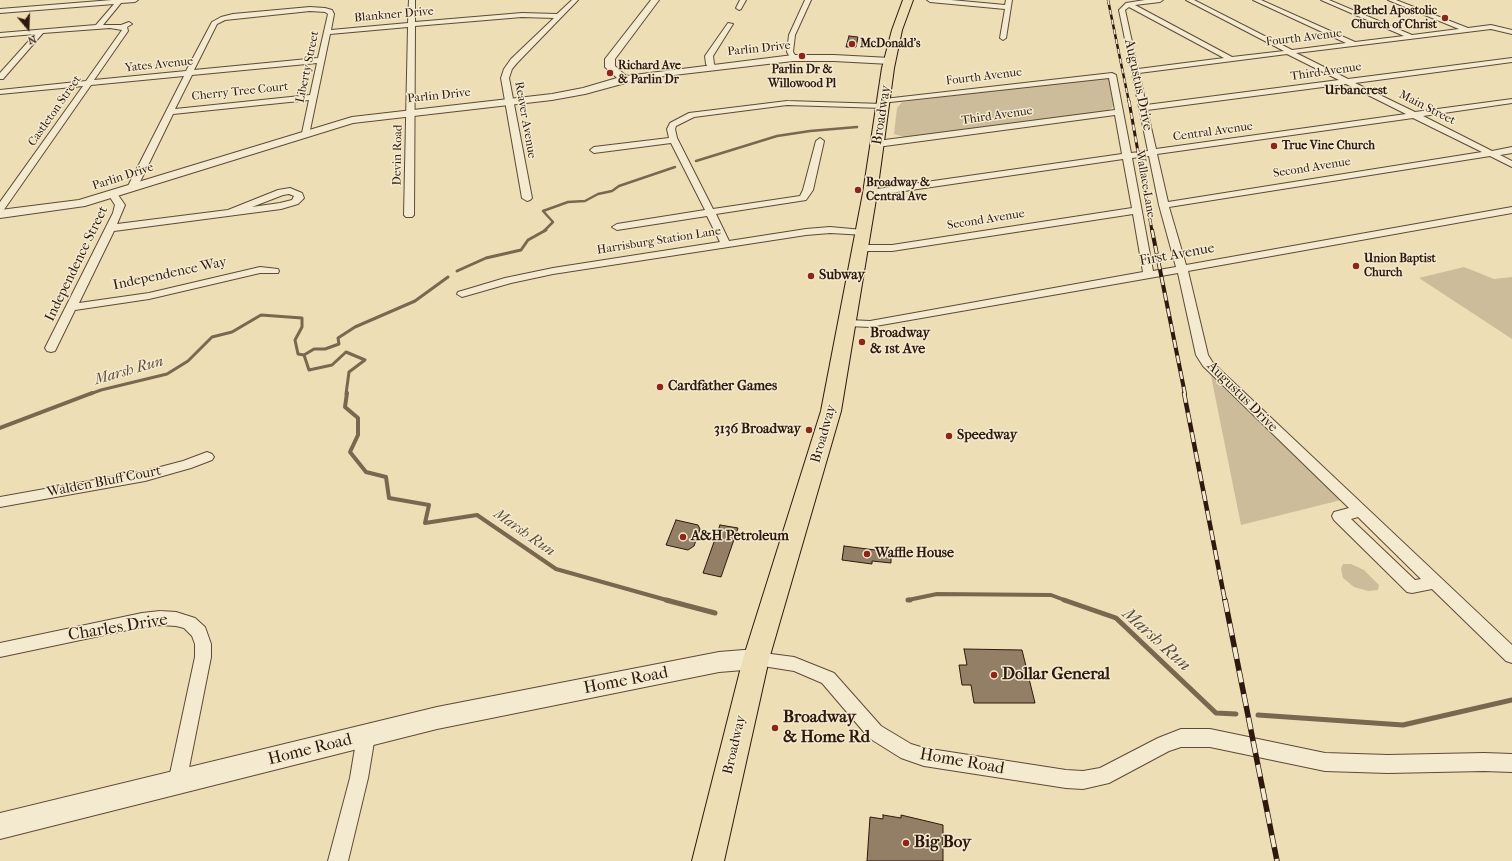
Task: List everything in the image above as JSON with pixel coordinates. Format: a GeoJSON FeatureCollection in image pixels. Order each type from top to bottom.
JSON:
{"type":"FeatureCollection","features":[{"type":"Feature","properties":{"kind":"main road","name":"Broadway"},"geometry":{"type":"LineString","coordinates":[[708,861],[756,659],[832,411],[870,193],[890,61],[897,30],[908,0]]}},
{"type":"Feature","properties":{"kind":"street"},"geometry":{"type":"LineString","coordinates":[[0,11],[135,0]]}},
{"type":"Feature","properties":{"kind":"street"},"geometry":{"type":"LineString","coordinates":[[412,0],[417,0]]}},
{"type":"Feature","properties":{"kind":"street","name":"Devin Road"},"geometry":{"type":"LineString","coordinates":[[409,215],[412,0]]}},
{"type":"Feature","properties":{"kind":"street","name":"Reaver Avenue"},"geometry":{"type":"LineString","coordinates":[[527,198],[505,78],[508,69],[514,61],[575,0]]}},
{"type":"Feature","properties":{"kind":"street"},"geometry":{"type":"LineString","coordinates":[[624,79],[610,67],[610,59],[655,0]]}},
{"type":"Feature","properties":{"kind":"street"},"geometry":{"type":"LineString","coordinates":[[739,8],[743,0]]}},
{"type":"Feature","properties":{"kind":"street"},"geometry":{"type":"LineString","coordinates":[[793,58],[790,52],[792,35],[808,0]]}},
{"type":"Feature","properties":{"kind":"street"},"geometry":{"type":"LineString","coordinates":[[930,0],[1009,3],[1003,38]]}},
{"type":"Feature","properties":{"kind":"street"},"geometry":{"type":"LineString","coordinates":[[1128,4],[1160,0]]}},
{"type":"Feature","properties":{"kind":"street","name":"Main Street"},"geometry":{"type":"LineString","coordinates":[[1189,0],[1512,164]]}},
{"type":"Feature","properties":{"kind":"street"},"geometry":{"type":"LineString","coordinates":[[1256,0],[1354,44]]}},
{"type":"Feature","properties":{"kind":"street"},"geometry":{"type":"LineString","coordinates":[[1324,0],[1412,37]]}},
{"type":"Feature","properties":{"kind":"street"},"geometry":{"type":"LineString","coordinates":[[1391,0],[1469,30]]}},
{"type":"Feature","properties":{"kind":"street"},"geometry":{"type":"LineString","coordinates":[[98,27],[120,1]]}},
{"type":"Feature","properties":{"kind":"street"},"geometry":{"type":"LineString","coordinates":[[1128,4],[1231,59]]}},
{"type":"Feature","properties":{"kind":"street","name":"Augustus Drive"},"geometry":{"type":"LineString","coordinates":[[1128,4],[1122,10],[1164,205],[1182,269],[1202,355],[1209,366],[1512,656]]}},
{"type":"Feature","properties":{"kind":"street","name":"Liberty Street"},"geometry":{"type":"LineString","coordinates":[[188,74],[214,23],[220,17],[265,13],[330,11],[331,14],[306,133]]}},
{"type":"Feature","properties":{"kind":"street","name":"Blankner Drive"},"geometry":{"type":"LineString","coordinates":[[327,32],[522,15],[558,16]]}},
{"type":"Feature","properties":{"kind":"street"},"geometry":{"type":"LineString","coordinates":[[0,35],[98,27],[122,27],[132,24]]}},
{"type":"Feature","properties":{"kind":"street"},"geometry":{"type":"LineString","coordinates":[[713,68],[710,64],[709,56],[730,24]]}},
{"type":"Feature","properties":{"kind":"street","name":"Castleton Street"},"geometry":{"type":"LineString","coordinates":[[0,209],[125,31],[122,27]]}},
{"type":"Feature","properties":{"kind":"street","name":"Fourth Avenue"},"geometry":{"type":"LineString","coordinates":[[1136,71],[1469,30],[1499,28],[1512,32]]}},
{"type":"Feature","properties":{"kind":"street"},"geometry":{"type":"LineString","coordinates":[[0,77],[41,32]]}},
{"type":"Feature","properties":{"kind":"street","name":"Parlin Drive"},"geometry":{"type":"LineString","coordinates":[[0,214],[68,206],[113,194],[352,120],[572,94],[624,79],[793,58],[839,58],[890,61]]}},
{"type":"Feature","properties":{"kind":"street","name":"Yates Avenue"},"geometry":{"type":"LineString","coordinates":[[0,92],[321,60]]}},
{"type":"Feature","properties":{"kind":"street","name":"Third Avenue"},"geometry":{"type":"LineString","coordinates":[[1144,108],[1512,60]]}},
{"type":"Feature","properties":{"kind":"street"},"geometry":{"type":"LineString","coordinates":[[3,62],[14,61]]}},
{"type":"Feature","properties":{"kind":"street"},"geometry":{"type":"LineString","coordinates":[[132,188],[188,74]]}},
{"type":"Feature","properties":{"kind":"street","name":"Fourth Avenue"},"geometry":{"type":"LineString","coordinates":[[674,140],[671,129],[673,125],[692,115],[705,113],[787,103],[883,104],[1112,75]]}},
{"type":"Feature","properties":{"kind":"street","name":"Wallace Lane"},"geometry":{"type":"LineString","coordinates":[[1112,75],[1149,275]]}},
{"type":"Feature","properties":{"kind":"street","name":"Cherry Tree Court"},"geometry":{"type":"LineString","coordinates":[[169,112],[313,97]]}},
{"type":"Feature","properties":{"kind":"street","name":"Central Avenue"},"geometry":{"type":"LineString","coordinates":[[870,193],[1512,101]]}},
{"type":"Feature","properties":{"kind":"street","name":"Third Avenue"},"geometry":{"type":"LineString","coordinates":[[877,144],[1120,112]]}},
{"type":"Feature","properties":{"kind":"street"},"geometry":{"type":"LineString","coordinates":[[594,150],[674,140],[726,244]]}},
{"type":"Feature","properties":{"kind":"street"},"geometry":{"type":"LineString","coordinates":[[617,227],[803,198],[808,190],[820,141]]}},
{"type":"Feature","properties":{"kind":"street","name":"Second Avenue"},"geometry":{"type":"LineString","coordinates":[[1164,205],[1512,150]]}},
{"type":"Feature","properties":{"kind":"street"},"geometry":{"type":"LineString","coordinates":[[111,228],[231,212],[289,204],[299,198],[299,195],[290,191],[281,192],[231,212]]}},
{"type":"Feature","properties":{"kind":"street","name":"Independence Street"},"geometry":{"type":"LineString","coordinates":[[51,348],[111,228],[120,205],[113,194]]}},
{"type":"Feature","properties":{"kind":"street","name":"Second Avenue"},"geometry":{"type":"LineString","coordinates":[[862,241],[892,248],[1138,210]]}},
{"type":"Feature","properties":{"kind":"street","name":"First Avenue"},"geometry":{"type":"LineString","coordinates":[[848,323],[870,324],[1512,210]]}},
{"type":"Feature","properties":{"kind":"street","name":"Harrisburg Station Lane"},"geometry":{"type":"LineString","coordinates":[[462,294],[535,274],[818,230],[862,241]]}},
{"type":"Feature","properties":{"kind":"street","name":"Independence Way"},"geometry":{"type":"LineString","coordinates":[[72,307],[149,296],[260,270],[274,271]]}},
{"type":"Feature","properties":{"kind":"street","name":"Walden Bluff Court"},"geometry":{"type":"LineString","coordinates":[[0,502],[145,476],[186,465],[206,457]]}},
{"type":"Feature","properties":{"kind":"street"},"geometry":{"type":"LineString","coordinates":[[1361,511],[1339,516],[1412,588],[1436,582]]}},
{"type":"Feature","properties":{"kind":"street","name":"Charles Drive"},"geometry":{"type":"LineString","coordinates":[[0,650],[154,619],[176,618],[189,623],[198,632],[203,644],[203,657],[177,783]]}},
{"type":"Feature","properties":{"kind":"street","name":"Home Road"},"geometry":{"type":"LineString","coordinates":[[0,826],[437,718],[719,662],[756,659],[794,664],[809,668],[828,678],[875,732],[907,752],[924,757],[1066,779],[1083,780],[1102,776],[1164,744],[1181,738],[1210,738],[1331,762],[1388,764],[1484,762],[1512,763]]}},
{"type":"Feature","properties":{"kind":"street"},"geometry":{"type":"LineString","coordinates":[[338,861],[359,778],[366,736]]}},
{"type":"Feature","properties":{"kind":"shaded area"},"geometry":{"type":"Polygon","coordinates":[[[1101,77],[1109,78],[1113,105],[1112,108],[1107,111],[905,137],[894,134],[897,108],[902,102],[1101,77]]]}},
{"type":"Feature","properties":{"kind":"shaded area"},"geometry":{"type":"Polygon","coordinates":[[[1464,267],[1494,279],[1512,277],[1512,339],[1419,278],[1464,267]]]}},
{"type":"Feature","properties":{"kind":"shaded area"},"geometry":{"type":"Polygon","coordinates":[[[1211,376],[1341,500],[1241,525],[1211,376]]]}},
{"type":"Feature","properties":{"kind":"shaded area"},"geometry":{"type":"Polygon","coordinates":[[[1343,564],[1351,564],[1364,570],[1379,585],[1378,590],[1368,591],[1354,587],[1343,578],[1341,569],[1343,564]]]}},
{"type":"Feature","properties":{"kind":"building","name":"McDonald's"},"geometry":{"type":"Polygon","coordinates":[[[849,36],[858,37],[856,47],[846,47],[849,36]]]}},
{"type":"Feature","properties":{"kind":"building","name":"A&H Petroleum"},"geometry":{"type":"Polygon","coordinates":[[[676,520],[698,525],[700,529],[694,546],[688,550],[666,545],[676,520]]]}},
{"type":"Feature","properties":{"kind":"building"},"geometry":{"type":"Polygon","coordinates":[[[720,525],[738,528],[721,577],[703,573],[720,525]]]}},
{"type":"Feature","properties":{"kind":"building","name":"Waffle House"},"geometry":{"type":"Polygon","coordinates":[[[844,546],[891,552],[891,563],[872,561],[872,564],[842,560],[844,546]]]}},
{"type":"Feature","properties":{"kind":"building","name":"Dollar General"},"geometry":{"type":"Polygon","coordinates":[[[964,649],[1022,650],[1035,703],[974,703],[971,685],[962,685],[959,665],[967,665],[964,649]]]}},
{"type":"Feature","properties":{"kind":"building","name":"Big Boy"},"geometry":{"type":"Polygon","coordinates":[[[883,815],[901,818],[901,815],[943,825],[943,861],[867,861],[870,817],[883,819],[883,815]]]}},
{"type":"Feature","properties":{"kind":"waterway"},"geometry":{"type":"LineString","coordinates":[[696,161],[777,136],[810,131],[857,127]]}},
{"type":"Feature","properties":{"kind":"waterway"},"geometry":{"type":"LineString","coordinates":[[544,231],[553,222],[543,211],[568,202],[585,201],[598,194],[612,191],[619,186],[675,167]]}},
{"type":"Feature","properties":{"kind":"waterway"},"geometry":{"type":"LineString","coordinates":[[457,271],[486,258],[521,250],[528,240],[546,230]]}},
{"type":"Feature","properties":{"kind":"waterway"},"geometry":{"type":"LineString","coordinates":[[304,355],[314,349],[325,349],[339,344],[338,338],[355,327],[415,301],[448,277]]}},
{"type":"Feature","properties":{"kind":"waterway","name":"Marsh Run"},"geometry":{"type":"LineString","coordinates":[[90,394],[167,374],[188,361],[212,337],[232,332],[261,315],[302,318],[302,327],[295,340],[298,354],[304,355]]}},
{"type":"Feature","properties":{"kind":"waterway","name":"Marsh Run"},"geometry":{"type":"LineString","coordinates":[[304,355],[309,370],[332,365],[346,352],[365,360],[349,372],[346,394]]}},
{"type":"Feature","properties":{"kind":"waterway","name":"Marsh Run"},"geometry":{"type":"LineString","coordinates":[[0,428],[92,393]]}},
{"type":"Feature","properties":{"kind":"waterway","name":"Marsh Run"},"geometry":{"type":"LineString","coordinates":[[347,393],[345,407],[358,418],[358,435],[350,452],[366,472],[386,477],[389,498],[429,505],[425,523],[477,515],[556,569],[670,601]]}},
{"type":"Feature","properties":{"kind":"waterway","name":"Marsh Run"},"geometry":{"type":"LineString","coordinates":[[910,600],[908,600],[937,594],[1051,595],[1067,601]]}},
{"type":"Feature","properties":{"kind":"waterway","name":"Marsh Run"},"geometry":{"type":"LineString","coordinates":[[666,600],[715,613]]}},
{"type":"Feature","properties":{"kind":"waterway","name":"Marsh Run"},"geometry":{"type":"LineString","coordinates":[[1064,600],[1116,618],[1216,713],[1236,714]]}},
{"type":"Feature","properties":{"kind":"waterway","name":"Marsh Run"},"geometry":{"type":"LineString","coordinates":[[1258,715],[1403,725],[1512,700]]}},
{"type":"Feature","properties":{"kind":"railway"},"geometry":{"type":"LineString","coordinates":[[1108,0],[1129,102]]}},
{"type":"Feature","properties":{"kind":"railway"},"geometry":{"type":"LineString","coordinates":[[1129,101],[1152,231]]}},
{"type":"Feature","properties":{"kind":"railway"},"geometry":{"type":"LineString","coordinates":[[1152,230],[1185,394]]}},
{"type":"Feature","properties":{"kind":"railway"},"geometry":{"type":"LineString","coordinates":[[1184,393],[1225,601]]}},
{"type":"Feature","properties":{"kind":"railway"},"geometry":{"type":"LineString","coordinates":[[1225,600],[1277,861]]}},
{"type":"Feature","properties":{"kind":"place","name":"Bethel Apostolic Church of Christ"},"geometry":{"type":"Point","coordinates":[1445,18]}},
{"type":"Feature","properties":{"kind":"place","name":"McDonald's"},"geometry":{"type":"Point","coordinates":[852,44]}},
{"type":"Feature","properties":{"kind":"place","name":"Parlin Dr & Willowood Pl"},"geometry":{"type":"Point","coordinates":[802,56]}},
{"type":"Feature","properties":{"kind":"place","name":"Richard Ave & Parlin Dr"},"geometry":{"type":"Point","coordinates":[610,73]}},
{"type":"Feature","properties":{"kind":"place","name":"True Vine Church"},"geometry":{"type":"Point","coordinates":[1274,146]}},
{"type":"Feature","properties":{"kind":"place","name":"Broadway & Central Ave"},"geometry":{"type":"Point","coordinates":[858,190]}},
{"type":"Feature","properties":{"kind":"place","name":"Union Baptist Church"},"geometry":{"type":"Point","coordinates":[1356,266]}},
{"type":"Feature","properties":{"kind":"place","name":"Subway"},"geometry":{"type":"Point","coordinates":[811,276]}},
{"type":"Feature","properties":{"kind":"place","name":"Broadway & 1st Ave"},"geometry":{"type":"Point","coordinates":[862,342]}},
{"type":"Feature","properties":{"kind":"place","name":"Cardfather Games"},"geometry":{"type":"Point","coordinates":[660,387]}},
{"type":"Feature","properties":{"kind":"place","name":"3136 Broadway"},"geometry":{"type":"Point","coordinates":[809,430]}},
{"type":"Feature","properties":{"kind":"place","name":"Speedway"},"geometry":{"type":"Point","coordinates":[949,436]}},
{"type":"Feature","properties":{"kind":"place","name":"A&H Petroleum"},"geometry":{"type":"Point","coordinates":[683,537]}},
{"type":"Feature","properties":{"kind":"place","name":"Waffle House"},"geometry":{"type":"Point","coordinates":[867,554]}},
{"type":"Feature","properties":{"kind":"place","name":"Dollar General"},"geometry":{"type":"Point","coordinates":[994,675]}},
{"type":"Feature","properties":{"kind":"place","name":"Broadway & Home Rd"},"geometry":{"type":"Point","coordinates":[775,728]}},
{"type":"Feature","properties":{"kind":"place","name":"Big Boy"},"geometry":{"type":"Point","coordinates":[906,843]}},
{"type":"Feature","properties":{"kind":"district","name":"Urbancrest"},"geometry":{"type":"Point","coordinates":[1356,91]}}]}
